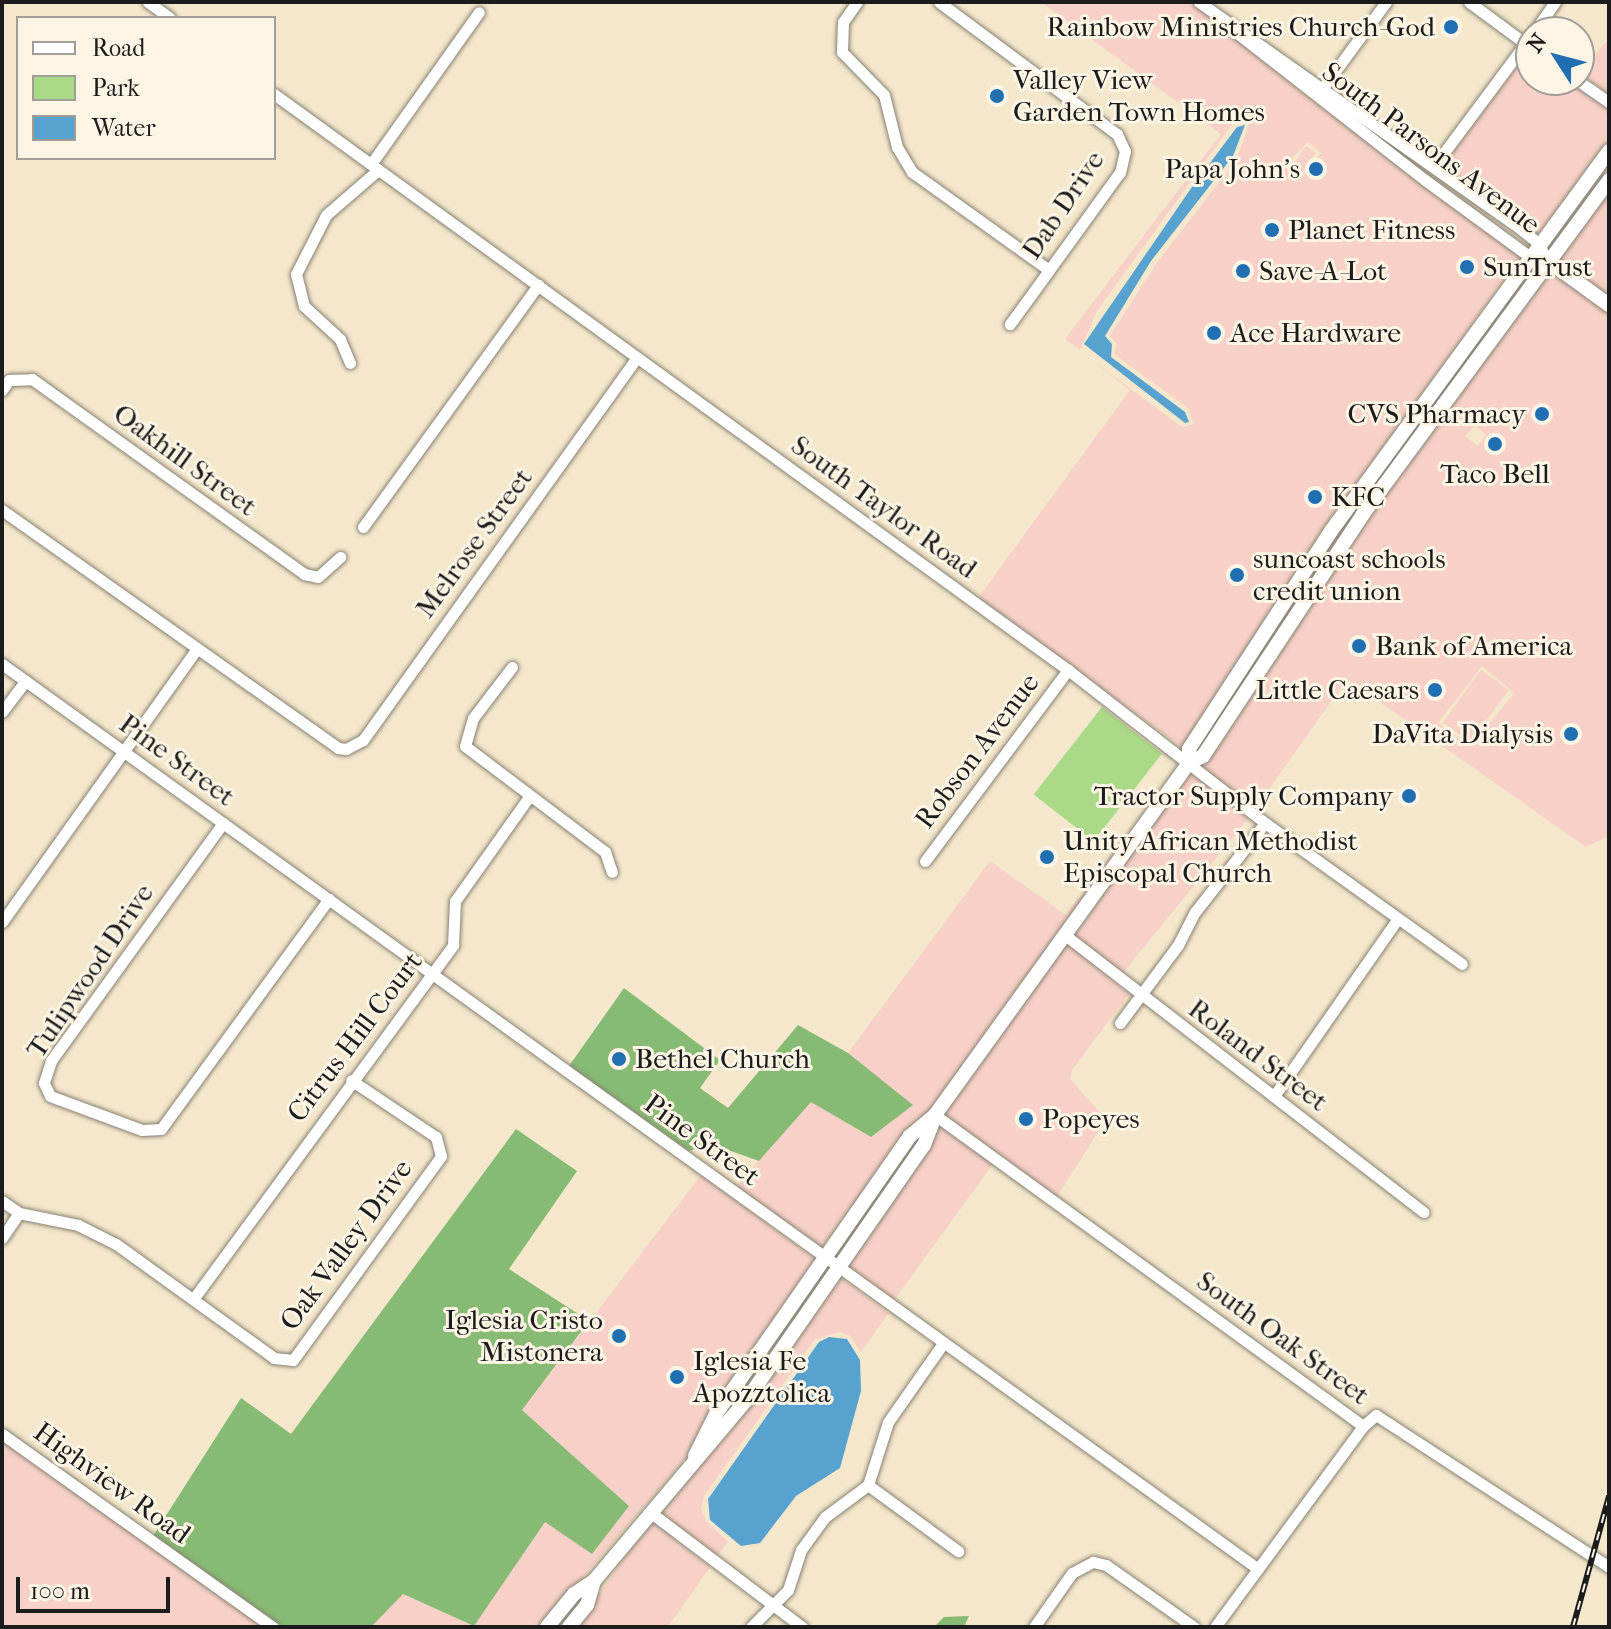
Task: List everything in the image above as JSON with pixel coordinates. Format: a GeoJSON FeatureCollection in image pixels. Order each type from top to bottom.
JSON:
{"type":"FeatureCollection","features":[{"type":"Feature","properties":{"kind":"main road"},"geometry":{"type":"LineString","coordinates":[[1189,763],[1189,749],[1262,632],[1534,249],[1609,151]]}},
{"type":"Feature","properties":{"kind":"main road"},"geometry":{"type":"LineString","coordinates":[[695,1456],[716,1414],[910,1136],[935,1115],[1189,763],[1203,756],[1335,554],[1547,260],[1609,180]]}},
{"type":"Feature","properties":{"kind":"main road","name":"South Parsons Avenue"},"geometry":{"type":"LineString","coordinates":[[1547,260],[1609,305]]}},
{"type":"Feature","properties":{"kind":"main road"},"geometry":{"type":"LineString","coordinates":[[547,1627],[574,1594],[594,1581],[695,1456],[728,1426],[924,1145],[935,1115]]}},
{"type":"Feature","properties":{"kind":"main road"},"geometry":{"type":"LineString","coordinates":[[569,1627],[587,1605],[594,1581]]}},
{"type":"Feature","properties":{"kind":"street"},"geometry":{"type":"LineString","coordinates":[[148,2],[167,16]]}},
{"type":"Feature","properties":{"kind":"street"},"geometry":{"type":"LineString","coordinates":[[857,2],[843,22],[842,52],[884,95],[897,147],[912,172],[1049,270]]}},
{"type":"Feature","properties":{"kind":"street","name":"Dab Drive"},"geometry":{"type":"LineString","coordinates":[[939,2],[1117,134],[1125,151],[1120,172],[1010,324]]}},
{"type":"Feature","properties":{"kind":"street","name":"South Parsons Avenue"},"geometry":{"type":"LineString","coordinates":[[1199,2],[1216,7],[1320,92],[1534,249]]}},
{"type":"Feature","properties":{"kind":"street"},"geometry":{"type":"LineString","coordinates":[[1320,92],[1386,2]]}},
{"type":"Feature","properties":{"kind":"street"},"geometry":{"type":"LineString","coordinates":[[1469,2],[1515,31]]}},
{"type":"Feature","properties":{"kind":"street"},"geometry":{"type":"LineString","coordinates":[[350,363],[340,339],[304,306],[296,274],[326,215],[374,167],[479,12]]}},
{"type":"Feature","properties":{"kind":"street"},"geometry":{"type":"LineString","coordinates":[[1434,166],[1515,60]]}},
{"type":"Feature","properties":{"kind":"street","name":"South Parsons Avenue"},"geometry":{"type":"LineString","coordinates":[[1320,92],[1434,166],[1547,260]]}},
{"type":"Feature","properties":{"kind":"street","name":"South Taylor Road"},"geometry":{"type":"LineString","coordinates":[[276,95],[1068,670],[1396,921],[1462,964]]}},
{"type":"Feature","properties":{"kind":"street"},"geometry":{"type":"LineString","coordinates":[[363,527],[538,285]]}},
{"type":"Feature","properties":{"kind":"street","name":"Melrose Street"},"geometry":{"type":"LineString","coordinates":[[197,649],[338,748],[346,749],[363,740],[636,358]]}},
{"type":"Feature","properties":{"kind":"street","name":"Oakhill Street"},"geometry":{"type":"LineString","coordinates":[[2,390],[9,380],[32,379],[304,574],[318,577],[340,557]]}},
{"type":"Feature","properties":{"kind":"street"},"geometry":{"type":"LineString","coordinates":[[2,510],[197,649],[2,922]]}},
{"type":"Feature","properties":{"kind":"street","name":"Pine Street"},"geometry":{"type":"LineString","coordinates":[[2,664],[942,1345],[1258,1569]]}},
{"type":"Feature","properties":{"kind":"street"},"geometry":{"type":"LineString","coordinates":[[512,667],[473,718],[465,746],[605,852],[612,872]]}},
{"type":"Feature","properties":{"kind":"street","name":"Robson Avenue"},"geometry":{"type":"LineString","coordinates":[[925,861],[1068,670]]}},
{"type":"Feature","properties":{"kind":"street"},"geometry":{"type":"LineString","coordinates":[[2,712],[25,681]]}},
{"type":"Feature","properties":{"kind":"street","name":"Citrus Hill Court"},"geometry":{"type":"LineString","coordinates":[[194,1298],[430,972],[453,945],[455,901],[529,797]]}},
{"type":"Feature","properties":{"kind":"street","name":"Tulipwood Drive"},"geometry":{"type":"LineString","coordinates":[[223,823],[51,1061],[44,1083],[50,1096],[142,1130],[161,1129],[329,899]]}},
{"type":"Feature","properties":{"kind":"street"},"geometry":{"type":"LineString","coordinates":[[1120,1023],[1195,912],[1265,823]]}},
{"type":"Feature","properties":{"kind":"street"},"geometry":{"type":"LineString","coordinates":[[1274,1096],[1396,921]]}},
{"type":"Feature","properties":{"kind":"street","name":"Roland Street"},"geometry":{"type":"LineString","coordinates":[[1065,935],[1140,996],[1424,1212]]}},
{"type":"Feature","properties":{"kind":"street","name":"Oak Valley Drive"},"geometry":{"type":"LineString","coordinates":[[2,1201],[19,1213],[78,1225],[116,1244],[274,1358],[293,1360],[441,1156],[436,1137],[351,1080]]}},
{"type":"Feature","properties":{"kind":"street","name":"South Oak Street"},"geometry":{"type":"LineString","coordinates":[[935,1115],[1363,1426],[1376,1415],[1386,1417],[1609,1567]]}},
{"type":"Feature","properties":{"kind":"street"},"geometry":{"type":"LineString","coordinates":[[2,1238],[19,1213]]}},
{"type":"Feature","properties":{"kind":"street"},"geometry":{"type":"LineString","coordinates":[[751,1627],[775,1608],[788,1590],[801,1550],[825,1517],[868,1485],[888,1422],[942,1345]]}},
{"type":"Feature","properties":{"kind":"street"},"geometry":{"type":"LineString","coordinates":[[1215,1627],[1363,1426]]}},
{"type":"Feature","properties":{"kind":"street","name":"Highview Road"},"geometry":{"type":"LineString","coordinates":[[2,1434],[273,1627]]}},
{"type":"Feature","properties":{"kind":"street"},"geometry":{"type":"LineString","coordinates":[[868,1485],[958,1551]]}},
{"type":"Feature","properties":{"kind":"street"},"geometry":{"type":"LineString","coordinates":[[650,1512],[802,1627]]}},
{"type":"Feature","properties":{"kind":"street"},"geometry":{"type":"LineString","coordinates":[[1034,1627],[1072,1573],[1093,1562],[1106,1565],[1194,1627]]}},
{"type":"Feature","properties":{"kind":"shaded area"},"geometry":{"type":"Polygon","coordinates":[[[1041,2],[1190,2],[1390,161],[1521,256],[1329,523],[1183,748],[978,598],[1130,390],[1092,360],[1182,427],[1194,424],[1188,408],[1114,354],[1117,344],[1110,336],[1156,264],[1237,159],[1249,125],[1243,120],[1233,123],[1097,311],[1080,350],[1065,339],[1221,134],[1041,2]],[[1308,142],[1284,166],[1300,180],[1321,153],[1308,142]]]}},
{"type":"Feature","properties":{"kind":"shaded area"},"geometry":{"type":"Polygon","coordinates":[[[1609,39],[1609,96],[1595,84],[1595,54],[1609,39]]]}},
{"type":"Feature","properties":{"kind":"shaded area"},"geometry":{"type":"Polygon","coordinates":[[[1515,68],[1515,96],[1591,96],[1609,108],[1609,142],[1537,235],[1442,165],[1515,68]]]}},
{"type":"Feature","properties":{"kind":"shaded area"},"geometry":{"type":"Polygon","coordinates":[[[1306,146],[1316,153],[1300,175],[1291,168],[1306,146]]]}},
{"type":"Feature","properties":{"kind":"shaded area"},"geometry":{"type":"Polygon","coordinates":[[[1504,161],[1609,161],[1609,170],[1504,170],[1504,161]]]}},
{"type":"Feature","properties":{"kind":"shaded area"},"geometry":{"type":"Polygon","coordinates":[[[1609,190],[1609,298],[1555,259],[1609,190]]]}},
{"type":"Feature","properties":{"kind":"shaded area"},"geometry":{"type":"Polygon","coordinates":[[[1532,262],[1538,263],[1341,534],[1195,754],[1336,534],[1532,262]]]}},
{"type":"Feature","properties":{"kind":"shaded area"},"geometry":{"type":"Polygon","coordinates":[[[1549,267],[1609,311],[1609,836],[1586,847],[1347,679],[1255,809],[1199,765],[1208,760],[1348,545],[1549,267]],[[1475,425],[1465,436],[1478,446],[1486,435],[1475,425]],[[1482,666],[1438,723],[1470,747],[1514,693],[1482,666]]]}},
{"type":"Feature","properties":{"kind":"shaded area"},"geometry":{"type":"Polygon","coordinates":[[[1481,670],[1509,690],[1470,743],[1443,723],[1481,670]]]}},
{"type":"Feature","properties":{"kind":"shaded area"},"geometry":{"type":"Polygon","coordinates":[[[1182,763],[930,1112],[905,1133],[821,1250],[736,1187],[811,1101],[871,1137],[912,1105],[848,1053],[990,861],[1066,915],[1182,763]]]}},
{"type":"Feature","properties":{"kind":"shaded area"},"geometry":{"type":"Polygon","coordinates":[[[1190,771],[1248,818],[1122,974],[1064,927],[1190,771]]]}},
{"type":"Feature","properties":{"kind":"shaded area"},"geometry":{"type":"Polygon","coordinates":[[[1067,943],[1129,994],[1072,1070],[1070,1079],[1106,1119],[1057,1197],[943,1115],[1067,943]]]}},
{"type":"Feature","properties":{"kind":"shaded area"},"geometry":{"type":"Polygon","coordinates":[[[938,1124],[993,1164],[893,1302],[837,1262],[938,1124]]]}},
{"type":"Feature","properties":{"kind":"shaded area"},"geometry":{"type":"Polygon","coordinates":[[[701,1175],[815,1259],[690,1453],[540,1627],[371,1627],[402,1594],[474,1626],[545,1521],[629,1506],[522,1410],[701,1175]]]}},
{"type":"Feature","properties":{"kind":"shaded area"},"geometry":{"type":"Polygon","coordinates":[[[838,1276],[889,1313],[861,1352],[850,1336],[840,1332],[815,1339],[704,1496],[701,1509],[706,1521],[728,1542],[716,1558],[658,1512],[733,1429],[838,1276]]]}},
{"type":"Feature","properties":{"kind":"shaded area"},"geometry":{"type":"Polygon","coordinates":[[[2,1441],[124,1528],[264,1627],[2,1627],[2,1441]]]}},
{"type":"Feature","properties":{"kind":"shaded area"},"geometry":{"type":"Polygon","coordinates":[[[651,1520],[710,1567],[668,1627],[576,1627],[651,1520]]]}},
{"type":"Feature","properties":{"kind":"green space"},"geometry":{"type":"Polygon","coordinates":[[[1102,707],[1162,754],[1094,841],[1034,794],[1102,707]]]}},
{"type":"Feature","properties":{"kind":"green space"},"geometry":{"type":"Polygon","coordinates":[[[624,988],[720,1060],[700,1088],[728,1108],[798,1025],[848,1053],[913,1105],[871,1137],[811,1102],[759,1161],[711,1144],[689,1151],[569,1066],[624,988]]]}},
{"type":"Feature","properties":{"kind":"green space"},"geometry":{"type":"Polygon","coordinates":[[[516,1129],[577,1171],[509,1269],[589,1321],[522,1410],[629,1506],[592,1554],[545,1522],[474,1626],[403,1594],[371,1627],[282,1627],[153,1536],[241,1398],[291,1434],[516,1129]]]}},
{"type":"Feature","properties":{"kind":"green space"},"geometry":{"type":"Polygon","coordinates":[[[969,1616],[964,1627],[934,1627],[944,1617],[969,1616]]]}},
{"type":"Feature","properties":{"kind":"water"},"geometry":{"type":"Polygon","coordinates":[[[1245,125],[1233,156],[1151,261],[1105,336],[1112,344],[1111,357],[1185,412],[1189,422],[1185,423],[1084,344],[1192,187],[1237,127],[1245,125]]]}},
{"type":"Feature","properties":{"kind":"water"},"geometry":{"type":"Polygon","coordinates":[[[829,1337],[847,1339],[860,1360],[861,1391],[840,1468],[796,1496],[760,1543],[741,1546],[710,1520],[708,1499],[819,1342],[829,1337]]]}},
{"type":"Feature","properties":{"kind":"railway"},"geometry":{"type":"LineString","coordinates":[[1573,1627],[1609,1496]]}},
{"type":"Feature","properties":{"kind":"place","name":"Rainbow Ministries Church-God"},"geometry":{"type":"Point","coordinates":[1451,27]}},
{"type":"Feature","properties":{"kind":"place","name":"Valley View Garden Town Homes"},"geometry":{"type":"Point","coordinates":[997,96]}},
{"type":"Feature","properties":{"kind":"place","name":"Papa John's"},"geometry":{"type":"Point","coordinates":[1316,169]}},
{"type":"Feature","properties":{"kind":"place","name":"Planet Fitness"},"geometry":{"type":"Point","coordinates":[1272,230]}},
{"type":"Feature","properties":{"kind":"place","name":"SunTrust"},"geometry":{"type":"Point","coordinates":[1467,267]}},
{"type":"Feature","properties":{"kind":"place","name":"Save-A-Lot"},"geometry":{"type":"Point","coordinates":[1243,271]}},
{"type":"Feature","properties":{"kind":"place","name":"Ace Hardware"},"geometry":{"type":"Point","coordinates":[1214,333]}},
{"type":"Feature","properties":{"kind":"place","name":"CVS Pharmacy"},"geometry":{"type":"Point","coordinates":[1542,414]}},
{"type":"Feature","properties":{"kind":"place","name":"Taco Bell"},"geometry":{"type":"Point","coordinates":[1495,444]}},
{"type":"Feature","properties":{"kind":"place","name":"KFC"},"geometry":{"type":"Point","coordinates":[1315,497]}},
{"type":"Feature","properties":{"kind":"place","name":"suncoast schools credit union"},"geometry":{"type":"Point","coordinates":[1237,575]}},
{"type":"Feature","properties":{"kind":"place","name":"Bank of America"},"geometry":{"type":"Point","coordinates":[1359,646]}},
{"type":"Feature","properties":{"kind":"place","name":"Little Caesars"},"geometry":{"type":"Point","coordinates":[1435,690]}},
{"type":"Feature","properties":{"kind":"place","name":"DaVita Dialysis"},"geometry":{"type":"Point","coordinates":[1571,734]}},
{"type":"Feature","properties":{"kind":"place","name":"Tractor Supply Company"},"geometry":{"type":"Point","coordinates":[1409,796]}},
{"type":"Feature","properties":{"kind":"place","name":"Unity African Methodist Episcopal Church"},"geometry":{"type":"Point","coordinates":[1047,857]}},
{"type":"Feature","properties":{"kind":"place","name":"Bethel Church"},"geometry":{"type":"Point","coordinates":[619,1059]}},
{"type":"Feature","properties":{"kind":"place","name":"Popeyes"},"geometry":{"type":"Point","coordinates":[1026,1119]}},
{"type":"Feature","properties":{"kind":"place","name":"Iglesia Cristo Mistonera"},"geometry":{"type":"Point","coordinates":[619,1336]}},
{"type":"Feature","properties":{"kind":"place","name":"Iglesia Fe Apozztolica"},"geometry":{"type":"Point","coordinates":[677,1377]}}]}
